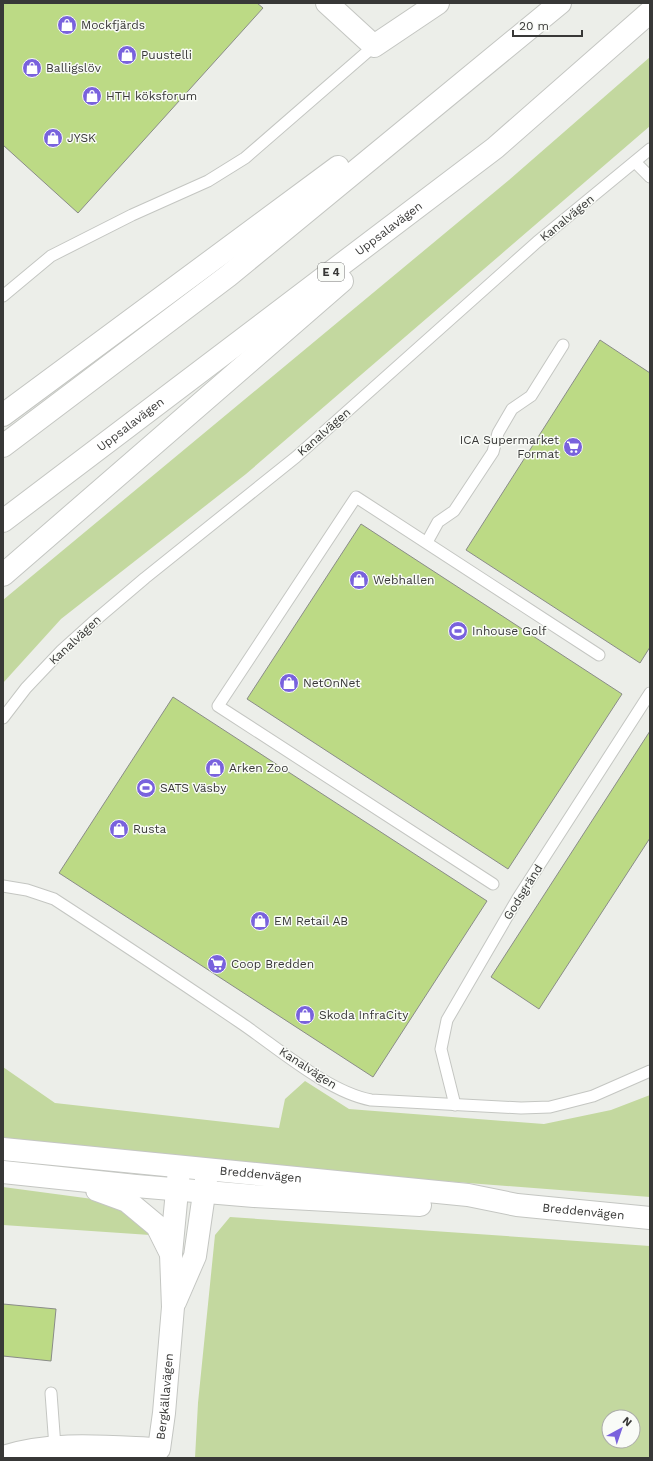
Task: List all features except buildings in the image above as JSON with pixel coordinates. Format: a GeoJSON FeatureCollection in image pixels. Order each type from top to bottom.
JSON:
{"type":"FeatureCollection","features":[{"type":"Feature","properties":{"kind":"main road"},"geometry":{"type":"LineString","coordinates":[[327,3],[374,46],[438,3]]}},
{"type":"Feature","properties":{"kind":"main road"},"geometry":{"type":"LineString","coordinates":[[3,415],[553,9]]}},
{"type":"Feature","properties":{"kind":"main road"},"geometry":{"type":"LineString","coordinates":[[3,446],[228,276],[553,9]]}},
{"type":"Feature","properties":{"kind":"main road","name":"Uppsalavägen"},"geometry":{"type":"LineString","coordinates":[[3,521],[495,148],[650,12]]}},
{"type":"Feature","properties":{"kind":"main road"},"geometry":{"type":"LineString","coordinates":[[3,575],[495,148]]}},
{"type":"Feature","properties":{"kind":"main road","name":"Breddenvägen"},"geometry":{"type":"LineString","coordinates":[[3,1149],[468,1196],[517,1205],[650,1218]]}},
{"type":"Feature","properties":{"kind":"main road","name":"Bergkällavägen"},"geometry":{"type":"LineString","coordinates":[[3,1457],[55,1447],[88,1446],[159,1449],[164,1413],[173,1306],[171,1254],[179,1167]]}},
{"type":"Feature","properties":{"kind":"main road","name":"Bergkällavägen"},"geometry":{"type":"LineString","coordinates":[[173,1306],[195,1256],[207,1170]]}},
{"type":"Feature","properties":{"kind":"main road","name":"Breddenvägen"},"geometry":{"type":"LineString","coordinates":[[3,1172],[136,1186],[262,1196],[467,1208],[517,1205]]}},
{"type":"Feature","properties":{"kind":"main road"},"geometry":{"type":"LineString","coordinates":[[64,1178],[127,1201],[157,1226],[171,1254]]}},
{"type":"Feature","properties":{"kind":"lane"},"geometry":{"type":"LineString","coordinates":[[3,296],[51,256],[132,215],[208,181],[245,158],[374,46]]}},
{"type":"Feature","properties":{"kind":"lane","name":"Kanalvägen"},"geometry":{"type":"LineString","coordinates":[[3,718],[26,688],[62,650],[92,623],[145,578],[296,456],[537,242],[650,149]]}},
{"type":"Feature","properties":{"kind":"lane"},"geometry":{"type":"LineString","coordinates":[[635,162],[650,177]]}},
{"type":"Feature","properties":{"kind":"lane"},"geometry":{"type":"LineString","coordinates":[[427,542],[438,522],[454,511],[493,452],[498,433],[512,409],[530,396],[563,345]]}},
{"type":"Feature","properties":{"kind":"lane"},"geometry":{"type":"LineString","coordinates":[[493,884],[218,706],[356,496],[599,655]]}},
{"type":"Feature","properties":{"kind":"lane","name":"Godsgränd"},"geometry":{"type":"LineString","coordinates":[[455,1104],[441,1049],[447,1020],[518,898],[650,693]]}},
{"type":"Feature","properties":{"kind":"lane","name":"Kanalvägen"},"geometry":{"type":"LineString","coordinates":[[3,886],[27,890],[54,899],[159,968],[329,1084],[360,1097],[371,1100],[521,1108],[550,1107],[593,1096],[650,1071]]}},
{"type":"Feature","properties":{"kind":"lane"},"geometry":{"type":"LineString","coordinates":[[51,1393],[55,1447]]}},
{"type":"Feature","properties":{"kind":"green space"},"geometry":{"type":"Polygon","coordinates":[[[650,57],[650,126],[246,474],[61,619],[3,683],[3,600],[509,180],[650,57]]]}},
{"type":"Feature","properties":{"kind":"green space"},"geometry":{"type":"Polygon","coordinates":[[[3,1067],[55,1103],[279,1128],[285,1099],[305,1081],[349,1109],[544,1124],[611,1110],[650,1095],[650,1197],[67,1152],[3,1138],[3,1067]]]}},
{"type":"Feature","properties":{"kind":"green space"},"geometry":{"type":"Polygon","coordinates":[[[3,1187],[100,1200],[130,1213],[150,1235],[3,1225],[3,1187]]]}},
{"type":"Feature","properties":{"kind":"green space"},"geometry":{"type":"Polygon","coordinates":[[[230,1217],[650,1246],[650,1458],[195,1458],[198,1403],[215,1235],[230,1217]]]}},
{"type":"Feature","properties":{"kind":"place","name":"Mockfjärds"},"geometry":{"type":"Point","coordinates":[67,25]}},
{"type":"Feature","properties":{"kind":"place","name":"Puustelli"},"geometry":{"type":"Point","coordinates":[127,55]}},
{"type":"Feature","properties":{"kind":"place","name":"Balligslöv"},"geometry":{"type":"Point","coordinates":[32,68]}},
{"type":"Feature","properties":{"kind":"place","name":"HTH köksforum"},"geometry":{"type":"Point","coordinates":[92,96]}},
{"type":"Feature","properties":{"kind":"place","name":"JYSK"},"geometry":{"type":"Point","coordinates":[53,138]}},
{"type":"Feature","properties":{"kind":"place","name":"ICA Supermarket Format"},"geometry":{"type":"Point","coordinates":[573,447]}},
{"type":"Feature","properties":{"kind":"place","name":"Webhallen"},"geometry":{"type":"Point","coordinates":[359,580]}},
{"type":"Feature","properties":{"kind":"place","name":"Inhouse Golf"},"geometry":{"type":"Point","coordinates":[458,631]}},
{"type":"Feature","properties":{"kind":"place","name":"NetOnNet"},"geometry":{"type":"Point","coordinates":[289,683]}},
{"type":"Feature","properties":{"kind":"place","name":"Arken Zoo"},"geometry":{"type":"Point","coordinates":[215,768]}},
{"type":"Feature","properties":{"kind":"place","name":"SATS Väsby"},"geometry":{"type":"Point","coordinates":[146,788]}},
{"type":"Feature","properties":{"kind":"place","name":"Rusta"},"geometry":{"type":"Point","coordinates":[119,829]}},
{"type":"Feature","properties":{"kind":"place","name":"EM Retail AB"},"geometry":{"type":"Point","coordinates":[260,921]}},
{"type":"Feature","properties":{"kind":"place","name":"Coop Bredden"},"geometry":{"type":"Point","coordinates":[217,964]}},
{"type":"Feature","properties":{"kind":"place","name":"Skoda InfraCity"},"geometry":{"type":"Point","coordinates":[305,1015]}}]}
